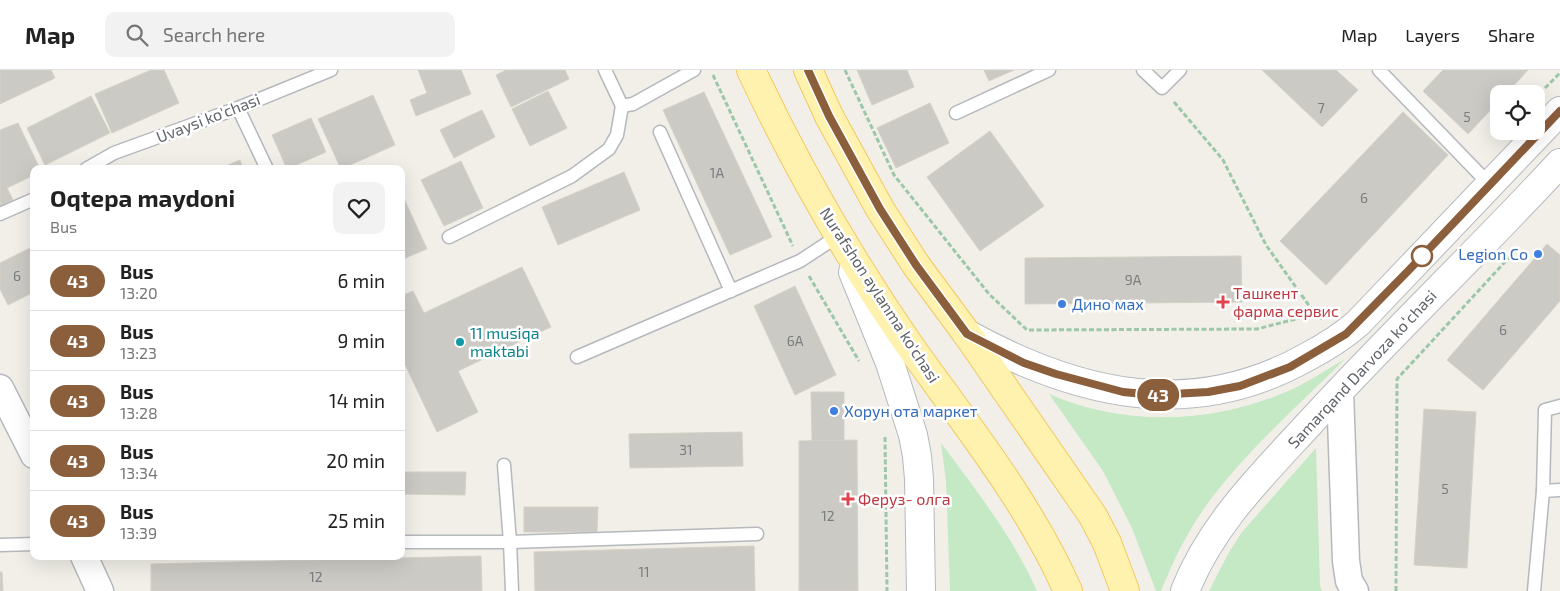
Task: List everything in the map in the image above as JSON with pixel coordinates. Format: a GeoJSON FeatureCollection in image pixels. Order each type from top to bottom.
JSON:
{"type":"FeatureCollection","features":[{"type":"Feature","properties":{"kind":"main road","name":"Nurafshon aylanma ko'chasi"},"geometry":{"type":"LineString","coordinates":[[750,70],[780,132],[838,236],[912,348],[1000,472],[1031,522],[1068,591]]}},
{"type":"Feature","properties":{"kind":"main road"},"geometry":{"type":"LineString","coordinates":[[808,70],[829,116],[880,209],[916,265],[967,334],[1093,516],[1107,543],[1125,591]]}},
{"type":"Feature","properties":{"kind":"main road","name":"Samarqand Darvoza koʻchasi"},"geometry":{"type":"LineString","coordinates":[[967,334],[1024,363],[1073,380],[1123,392],[1155,395],[1182,394],[1208,392],[1240,386],[1290,367],[1346,334],[1560,111]]}},
{"type":"Feature","properties":{"kind":"main road","name":"Samarqand Darvoza koʻchasi"},"geometry":{"type":"LineString","coordinates":[[1185,591],[1211,538],[1237,502],[1340,390],[1560,162]]}},
{"type":"Feature","properties":{"kind":"main road"},"geometry":{"type":"LineString","coordinates":[[838,236],[890,362],[913,436],[920,479],[921,591]]}},
{"type":"Feature","properties":{"kind":"street"},"geometry":{"type":"LineString","coordinates":[[0,388],[30,448]]}},
{"type":"Feature","properties":{"kind":"street"},"geometry":{"type":"LineString","coordinates":[[1340,390],[1346,562],[1350,581],[1355,591]]}},
{"type":"Feature","properties":{"kind":"street"},"geometry":{"type":"LineString","coordinates":[[86,560],[100,591]]}},
{"type":"Feature","properties":{"kind":"lane","name":"Uvaysi ko'chasi"},"geometry":{"type":"LineString","coordinates":[[93,165],[114,153],[238,108],[331,70]]}},
{"type":"Feature","properties":{"kind":"lane"},"geometry":{"type":"LineString","coordinates":[[449,236],[572,176],[609,149],[617,135],[622,106],[605,70]]}},
{"type":"Feature","properties":{"kind":"lane"},"geometry":{"type":"LineString","coordinates":[[622,106],[633,104],[694,70]]}},
{"type":"Feature","properties":{"kind":"lane"},"geometry":{"type":"LineString","coordinates":[[956,113],[1050,70]]}},
{"type":"Feature","properties":{"kind":"lane"},"geometry":{"type":"LineString","coordinates":[[1143,70],[1162,88],[1180,70]]}},
{"type":"Feature","properties":{"kind":"lane"},"geometry":{"type":"LineString","coordinates":[[1379,70],[1490,185]]}},
{"type":"Feature","properties":{"kind":"lane"},"geometry":{"type":"LineString","coordinates":[[238,108],[265,165]]}},
{"type":"Feature","properties":{"kind":"lane"},"geometry":{"type":"LineString","coordinates":[[660,132],[732,291]]}},
{"type":"Feature","properties":{"kind":"lane"},"geometry":{"type":"LineString","coordinates":[[0,214],[30,200]]}},
{"type":"Feature","properties":{"kind":"lane"},"geometry":{"type":"LineString","coordinates":[[577,357],[800,262],[838,236]]}},
{"type":"Feature","properties":{"kind":"lane"},"geometry":{"type":"LineString","coordinates":[[1534,591],[1543,491],[1545,410],[1560,406]]}},
{"type":"Feature","properties":{"kind":"lane"},"geometry":{"type":"LineString","coordinates":[[504,465],[512,591]]}},
{"type":"Feature","properties":{"kind":"lane"},"geometry":{"type":"LineString","coordinates":[[1543,491],[1560,490]]}},
{"type":"Feature","properties":{"kind":"lane"},"geometry":{"type":"LineString","coordinates":[[405,542],[510,542],[757,534]]}},
{"type":"Feature","properties":{"kind":"lane"},"geometry":{"type":"LineString","coordinates":[[0,545],[30,544]]}},
{"type":"Feature","properties":{"kind":"path"},"geometry":{"type":"LineString","coordinates":[[710,70],[800,262],[864,368]]}},
{"type":"Feature","properties":{"kind":"path"},"geometry":{"type":"LineString","coordinates":[[845,70],[894,175],[989,294],[1027,330],[1256,329],[1334,309]]}},
{"type":"Feature","properties":{"kind":"path"},"geometry":{"type":"LineString","coordinates":[[1545,88],[1560,73]]}},
{"type":"Feature","properties":{"kind":"path"},"geometry":{"type":"LineString","coordinates":[[1162,88],[1223,160],[1266,245],[1316,314],[1322,319]]}},
{"type":"Feature","properties":{"kind":"path"},"geometry":{"type":"LineString","coordinates":[[1396,591],[1397,379],[1521,245]]}},
{"type":"Feature","properties":{"kind":"path"},"geometry":{"type":"LineString","coordinates":[[885,430],[887,591]]}},
{"type":"Feature","properties":{"kind":"green space"},"geometry":{"type":"Polygon","coordinates":[[[1345,359],[1269,433],[1216,492],[1189,532],[1161,591],[1156,591],[1132,528],[1103,471],[1049,394],[1106,412],[1135,416],[1194,416],[1253,404],[1281,394],[1345,359]]]}},
{"type":"Feature","properties":{"kind":"green space"},"geometry":{"type":"Polygon","coordinates":[[[941,443],[1005,533],[1037,591],[950,591],[946,481],[941,443]]]}},
{"type":"Feature","properties":{"kind":"green space"},"geometry":{"type":"Polygon","coordinates":[[[1316,448],[1320,586],[1322,591],[1209,591],[1242,532],[1316,448]]]}},
{"type":"Feature","properties":{"kind":"building"},"geometry":{"type":"Polygon","coordinates":[[[0,70],[51,70],[55,78],[0,104],[0,70]]]}},
{"type":"Feature","properties":{"kind":"building"},"geometry":{"type":"Polygon","coordinates":[[[151,70],[164,70],[179,103],[112,133],[95,94],[151,70]]]}},
{"type":"Feature","properties":{"kind":"building"},"geometry":{"type":"Polygon","coordinates":[[[418,70],[461,70],[471,94],[416,116],[410,100],[427,93],[418,70]]]}},
{"type":"Feature","properties":{"kind":"building"},"geometry":{"type":"Polygon","coordinates":[[[506,70],[565,70],[569,79],[511,107],[496,75],[506,70]]]}},
{"type":"Feature","properties":{"kind":"building"},"geometry":{"type":"Polygon","coordinates":[[[857,70],[907,70],[914,87],[872,105],[857,70]]]}},
{"type":"Feature","properties":{"kind":"building"},"geometry":{"type":"Polygon","coordinates":[[[984,70],[1014,70],[989,81],[984,70]]]}},
{"type":"Feature","properties":{"kind":"building"},"geometry":{"type":"Polygon","coordinates":[[[1262,70],[1336,70],[1358,90],[1322,127],[1262,70]]]}},
{"type":"Feature","properties":{"kind":"building"},"geometry":{"type":"Polygon","coordinates":[[[1443,70],[1528,70],[1514,85],[1490,85],[1490,111],[1468,134],[1423,91],[1443,70]]]}},
{"type":"Feature","properties":{"kind":"building"},"geometry":{"type":"Polygon","coordinates":[[[548,91],[567,128],[530,146],[512,109],[548,91]]]}},
{"type":"Feature","properties":{"kind":"building"},"geometry":{"type":"Polygon","coordinates":[[[704,92],[772,237],[730,255],[663,110],[704,92]]]}},
{"type":"Feature","properties":{"kind":"building"},"geometry":{"type":"Polygon","coordinates":[[[373,95],[395,145],[350,165],[339,165],[318,119],[373,95]]]}},
{"type":"Feature","properties":{"kind":"building"},"geometry":{"type":"Polygon","coordinates":[[[91,96],[110,133],[45,165],[27,128],[91,96]]]}},
{"type":"Feature","properties":{"kind":"building"},"geometry":{"type":"Polygon","coordinates":[[[930,103],[949,143],[896,168],[877,128],[930,103]]]}},
{"type":"Feature","properties":{"kind":"building"},"geometry":{"type":"Polygon","coordinates":[[[482,110],[495,137],[454,158],[440,130],[482,110]]]}},
{"type":"Feature","properties":{"kind":"building"},"geometry":{"type":"Polygon","coordinates":[[[1403,112],[1448,155],[1326,285],[1280,241],[1403,112]]]}},
{"type":"Feature","properties":{"kind":"building"},"geometry":{"type":"Polygon","coordinates":[[[311,118],[326,152],[296,165],[285,165],[272,135],[311,118]]]}},
{"type":"Feature","properties":{"kind":"building"},"geometry":{"type":"Polygon","coordinates":[[[18,123],[38,165],[30,165],[30,177],[7,188],[13,200],[0,206],[0,130],[18,123]]]}},
{"type":"Feature","properties":{"kind":"building"},"geometry":{"type":"Polygon","coordinates":[[[990,131],[1044,206],[980,251],[927,177],[990,131]]]}},
{"type":"Feature","properties":{"kind":"building"},"geometry":{"type":"Polygon","coordinates":[[[240,160],[242,165],[228,165],[240,160]]]}},
{"type":"Feature","properties":{"kind":"building"},"geometry":{"type":"Polygon","coordinates":[[[461,161],[483,208],[444,226],[421,180],[461,161]]]}},
{"type":"Feature","properties":{"kind":"building"},"geometry":{"type":"Polygon","coordinates":[[[624,172],[640,210],[558,245],[542,207],[624,172]]]}},
{"type":"Feature","properties":{"kind":"building"},"geometry":{"type":"Polygon","coordinates":[[[405,201],[427,249],[405,258],[405,201]]]}},
{"type":"Feature","properties":{"kind":"building"},"geometry":{"type":"Polygon","coordinates":[[[1547,244],[1560,255],[1560,301],[1483,390],[1447,360],[1547,244]]]}},
{"type":"Feature","properties":{"kind":"building"},"geometry":{"type":"Polygon","coordinates":[[[30,248],[30,294],[8,305],[0,289],[0,263],[30,248]]]}},
{"type":"Feature","properties":{"kind":"building"},"geometry":{"type":"Polygon","coordinates":[[[1241,256],[1242,302],[1025,304],[1025,258],[1241,256]]]}},
{"type":"Feature","properties":{"kind":"building","name":"11 musiqa maktabi"},"geometry":{"type":"Polygon","coordinates":[[[522,267],[551,327],[458,371],[478,412],[437,432],[405,364],[405,294],[413,291],[424,313],[522,267]]]}},
{"type":"Feature","properties":{"kind":"building"},"geometry":{"type":"Polygon","coordinates":[[[795,286],[836,375],[795,395],[754,306],[795,286]]]}},
{"type":"Feature","properties":{"kind":"building"},"geometry":{"type":"Polygon","coordinates":[[[811,392],[844,392],[844,440],[812,441],[811,392]]]}},
{"type":"Feature","properties":{"kind":"building"},"geometry":{"type":"Polygon","coordinates":[[[1424,409],[1476,412],[1467,568],[1414,565],[1424,409]]]}},
{"type":"Feature","properties":{"kind":"building"},"geometry":{"type":"Polygon","coordinates":[[[742,432],[743,466],[630,468],[629,434],[742,432]]]}},
{"type":"Feature","properties":{"kind":"building"},"geometry":{"type":"Polygon","coordinates":[[[857,440],[858,591],[799,591],[799,441],[857,440]]]}},
{"type":"Feature","properties":{"kind":"building"},"geometry":{"type":"Polygon","coordinates":[[[405,472],[466,472],[465,495],[405,494],[405,472]]]}},
{"type":"Feature","properties":{"kind":"building"},"geometry":{"type":"Polygon","coordinates":[[[524,507],[598,507],[597,532],[524,532],[524,507]]]}},
{"type":"Feature","properties":{"kind":"building"},"geometry":{"type":"Polygon","coordinates":[[[754,546],[755,591],[535,591],[534,552],[754,546]]]}},
{"type":"Feature","properties":{"kind":"building"},"geometry":{"type":"Polygon","coordinates":[[[481,556],[482,591],[151,591],[151,564],[405,560],[405,558],[481,556]]]}},
{"type":"Feature","properties":{"kind":"building"},"geometry":{"type":"Polygon","coordinates":[[[0,572],[2,572],[3,591],[0,591],[0,572]]]}},
{"type":"Feature","properties":{"kind":"bus line","name":"43"},"geometry":{"type":"LineString","coordinates":[[808,70],[829,116],[880,209],[916,265],[967,334],[1024,363],[1056,374],[1091,385],[1123,392],[1155,395],[1208,392],[1240,386],[1290,367],[1346,334],[1560,111]]}},
{"type":"Feature","properties":{"kind":"place","name":"Legion Co"},"geometry":{"type":"Point","coordinates":[1538,254]}},
{"type":"Feature","properties":{"kind":"place","name":"Ташкент фарма сервис"},"geometry":{"type":"Point","coordinates":[1223,302]}},
{"type":"Feature","properties":{"kind":"place","name":"Дино мах"},"geometry":{"type":"Point","coordinates":[1062,304]}},
{"type":"Feature","properties":{"kind":"place","name":"11 musiqa maktabi"},"geometry":{"type":"Point","coordinates":[460,342]}},
{"type":"Feature","properties":{"kind":"place","name":"Хорун ота маркет"},"geometry":{"type":"Point","coordinates":[834,411]}},
{"type":"Feature","properties":{"kind":"place","name":"Феруз- олга"},"geometry":{"type":"Point","coordinates":[848,499]}}]}
